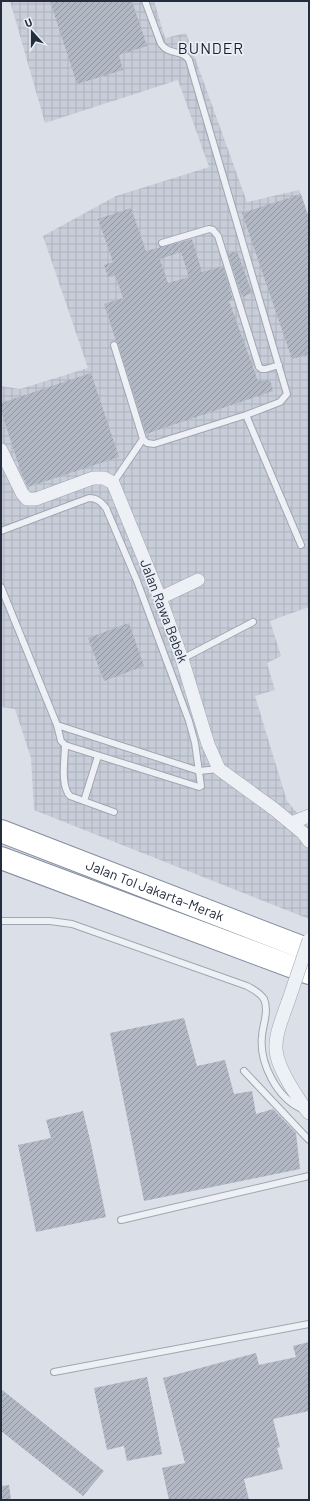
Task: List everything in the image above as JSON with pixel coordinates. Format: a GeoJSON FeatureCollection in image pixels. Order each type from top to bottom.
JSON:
{"type":"FeatureCollection","features":[{"type":"Feature","properties":{"kind":"highway","name":"Jalan Tol Jakarta–Merak"},"geometry":{"type":"LineString","coordinates":[[1,831],[309,950]]}},
{"type":"Feature","properties":{"kind":"highway","name":"Jalan Tol Jakarta–Merak"},"geometry":{"type":"LineString","coordinates":[[1,858],[309,973]]}},
{"type":"Feature","properties":{"kind":"street"},"geometry":{"type":"LineString","coordinates":[[1,450],[22,493],[27,499],[36,499],[93,478],[104,478],[113,483]]}},
{"type":"Feature","properties":{"kind":"street","name":"Jalan Rawa Bebek"},"geometry":{"type":"LineString","coordinates":[[113,483],[160,598],[182,659],[208,744],[219,769]]}},
{"type":"Feature","properties":{"kind":"street"},"geometry":{"type":"LineString","coordinates":[[160,598],[198,580]]}},
{"type":"Feature","properties":{"kind":"street"},"geometry":{"type":"LineString","coordinates":[[219,769],[291,823],[303,833],[309,841]]}},
{"type":"Feature","properties":{"kind":"street"},"geometry":{"type":"LineString","coordinates":[[291,823],[309,816]]}},
{"type":"Feature","properties":{"kind":"street"},"geometry":{"type":"LineString","coordinates":[[308,1112],[283,1073],[277,1059],[275,1049],[277,1032],[309,940]]}},
{"type":"Feature","properties":{"kind":"lane"},"geometry":{"type":"LineString","coordinates":[[114,345],[143,439],[154,444],[246,415],[280,402],[287,394],[189,60],[186,56],[165,50],[161,44],[145,1]]}},
{"type":"Feature","properties":{"kind":"lane"},"geometry":{"type":"LineString","coordinates":[[162,243],[209,229],[215,232],[218,236],[259,366],[262,369],[266,369],[279,365]]}},
{"type":"Feature","properties":{"kind":"lane"},"geometry":{"type":"LineString","coordinates":[[246,415],[302,545]]}},
{"type":"Feature","properties":{"kind":"lane"},"geometry":{"type":"LineString","coordinates":[[113,483],[143,439]]}},
{"type":"Feature","properties":{"kind":"lane"},"geometry":{"type":"LineString","coordinates":[[1,531],[90,498],[94,498],[101,502],[106,508],[137,581],[176,683],[195,743],[201,786],[199,787],[65,745],[61,740],[57,725],[1,587]]}},
{"type":"Feature","properties":{"kind":"lane"},"geometry":{"type":"LineString","coordinates":[[182,659],[254,622]]}},
{"type":"Feature","properties":{"kind":"lane"},"geometry":{"type":"LineString","coordinates":[[57,725],[199,771],[219,769]]}},
{"type":"Feature","properties":{"kind":"lane"},"geometry":{"type":"LineString","coordinates":[[65,745],[64,784],[66,792],[70,796],[114,812]]}},
{"type":"Feature","properties":{"kind":"lane"},"geometry":{"type":"LineString","coordinates":[[84,801],[98,756]]}},
{"type":"Feature","properties":{"kind":"lane"},"geometry":{"type":"LineString","coordinates":[[1,921],[50,921],[72,924],[247,986],[263,999],[266,1009],[262,1036],[262,1050],[266,1066],[272,1080],[283,1094],[296,1106],[308,1112]]}},
{"type":"Feature","properties":{"kind":"lane"},"geometry":{"type":"LineString","coordinates":[[244,1071],[309,1140]]}},
{"type":"Feature","properties":{"kind":"lane"},"geometry":{"type":"LineString","coordinates":[[121,1220],[309,1176]]}},
{"type":"Feature","properties":{"kind":"lane"},"geometry":{"type":"LineString","coordinates":[[54,1372],[309,1324]]}},
{"type":"Feature","properties":{"kind":"shaded area"},"geometry":{"type":"Polygon","coordinates":[[[10,1],[154,1],[165,38],[186,33],[247,202],[299,190],[309,218],[309,607],[270,621],[281,656],[267,663],[275,690],[255,696],[287,801],[309,827],[309,919],[34,810],[31,758],[15,709],[1,707],[1,386],[20,389],[88,368],[43,236],[116,196],[209,167],[178,80],[45,123],[10,1]]]}},
{"type":"Feature","properties":{"kind":"building"},"geometry":{"type":"Polygon","coordinates":[[[50,1],[132,1],[147,46],[119,55],[123,70],[77,84],[50,1]]]}},
{"type":"Feature","properties":{"kind":"building"},"geometry":{"type":"Polygon","coordinates":[[[301,194],[309,218],[309,354],[292,359],[242,213],[301,194]]]}},
{"type":"Feature","properties":{"kind":"building"},"geometry":{"type":"Polygon","coordinates":[[[131,208],[146,251],[192,239],[202,272],[223,266],[233,300],[229,301],[258,381],[270,380],[273,391],[146,434],[104,304],[123,298],[115,275],[108,277],[104,265],[113,262],[98,219],[131,208]],[[181,252],[160,259],[168,283],[189,277],[181,252]]]}},
{"type":"Feature","properties":{"kind":"building"},"geometry":{"type":"Polygon","coordinates":[[[237,251],[252,293],[242,297],[228,254],[237,251]]]}},
{"type":"Feature","properties":{"kind":"building"},"geometry":{"type":"Polygon","coordinates":[[[91,373],[119,457],[28,487],[22,475],[1,411],[1,403],[91,373]]]}},
{"type":"Feature","properties":{"kind":"building"},"geometry":{"type":"Polygon","coordinates":[[[129,623],[144,666],[104,681],[88,638],[129,623]]]}},
{"type":"Feature","properties":{"kind":"building"},"geometry":{"type":"Polygon","coordinates":[[[184,1018],[197,1066],[225,1060],[234,1094],[252,1091],[256,1114],[273,1109],[296,1133],[300,1169],[144,1201],[110,1033],[184,1018]]]}},
{"type":"Feature","properties":{"kind":"building"},"geometry":{"type":"Polygon","coordinates":[[[83,1111],[106,1217],[36,1232],[18,1145],[51,1138],[46,1120],[83,1111]]]}},
{"type":"Feature","properties":{"kind":"building"},"geometry":{"type":"Polygon","coordinates":[[[309,1342],[309,1411],[273,1419],[280,1447],[277,1448],[283,1469],[244,1479],[249,1500],[169,1500],[162,1468],[185,1463],[163,1378],[256,1353],[259,1365],[296,1357],[293,1346],[309,1342]]]}},
{"type":"Feature","properties":{"kind":"building"},"geometry":{"type":"Polygon","coordinates":[[[147,1377],[162,1454],[127,1461],[124,1446],[107,1450],[94,1388],[147,1377]]]}},
{"type":"Feature","properties":{"kind":"building"},"geometry":{"type":"Polygon","coordinates":[[[1,1389],[104,1471],[83,1496],[1,1431],[1,1389]]]}},
{"type":"Feature","properties":{"kind":"building"},"geometry":{"type":"Polygon","coordinates":[[[9,1485],[11,1500],[1,1500],[1,1486],[9,1485]]]}},
{"type":"Feature","properties":{"kind":"district","name":"BUNDER"},"geometry":{"type":"Point","coordinates":[211,48]}}]}
